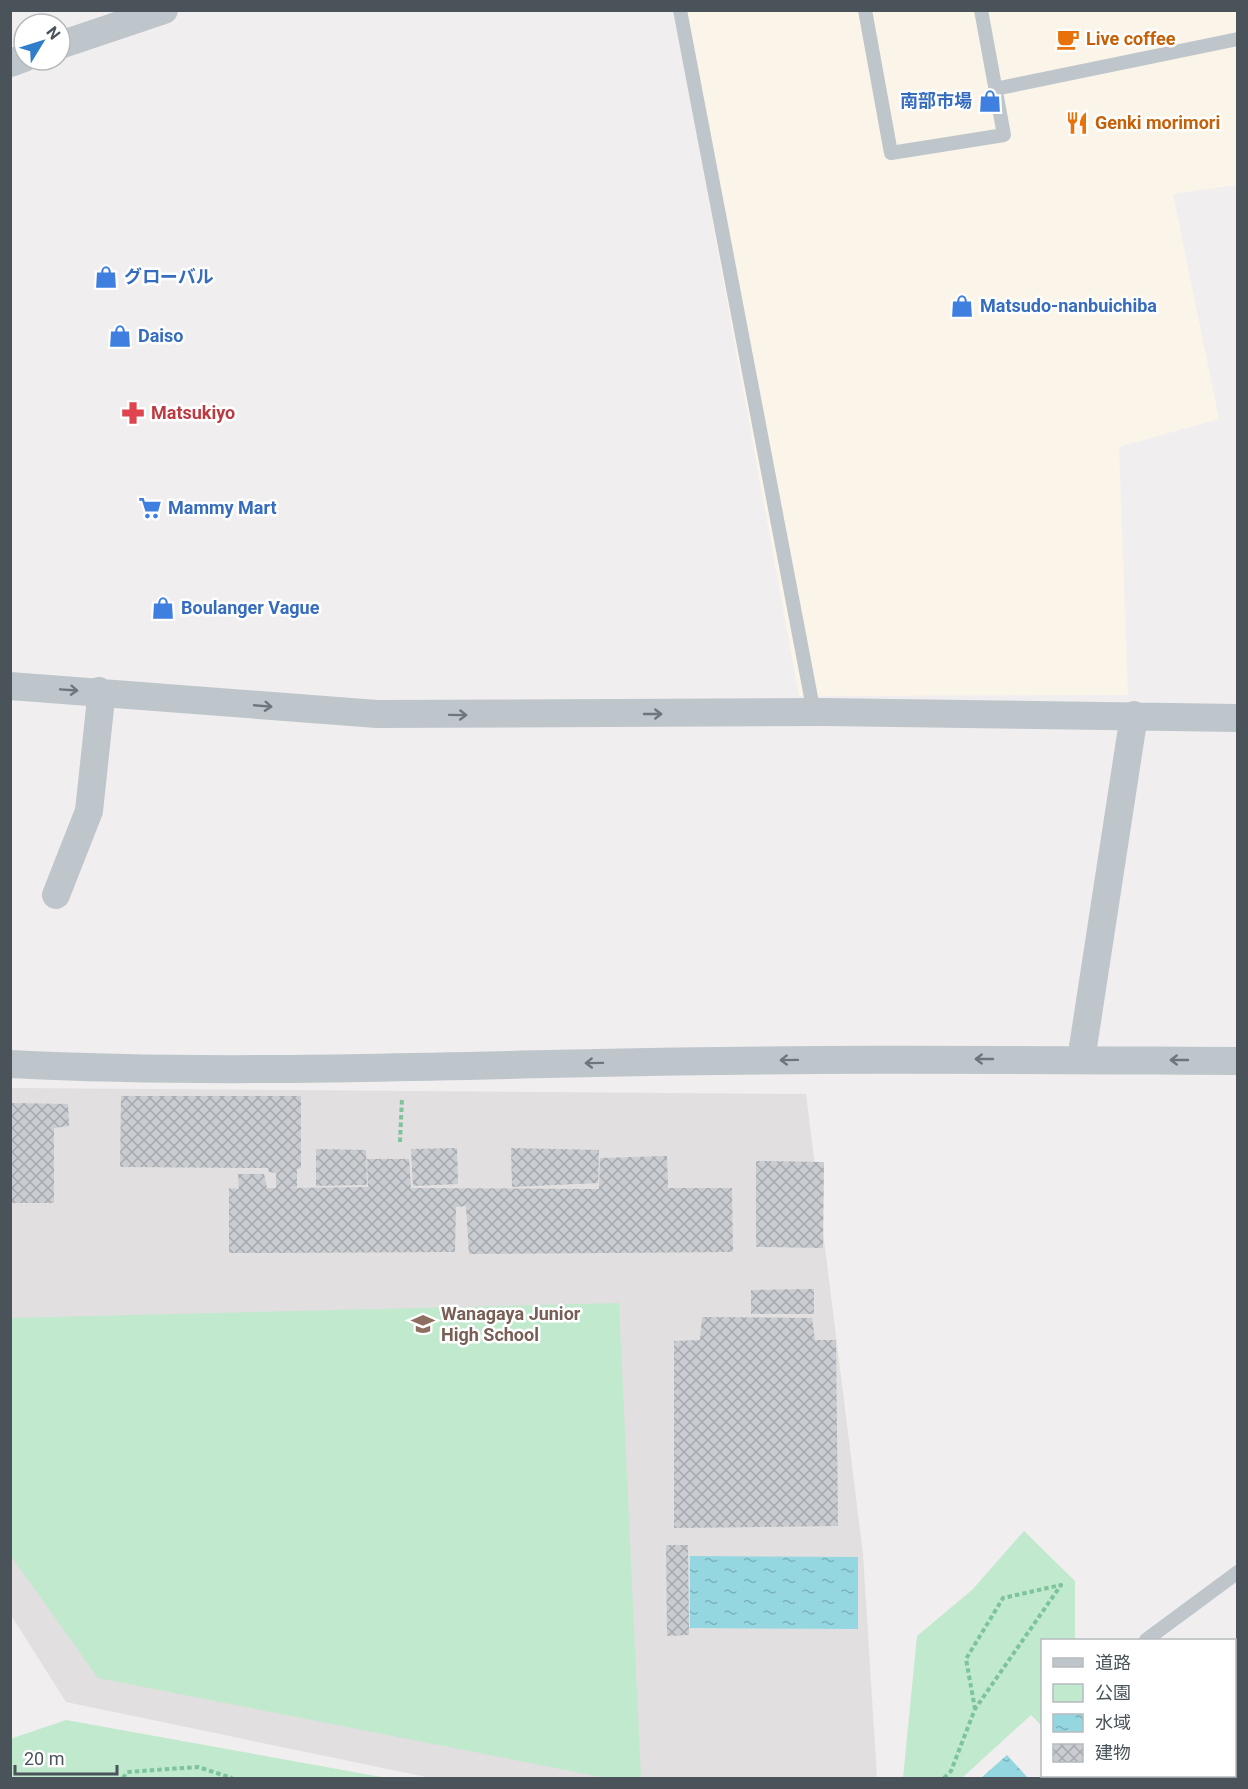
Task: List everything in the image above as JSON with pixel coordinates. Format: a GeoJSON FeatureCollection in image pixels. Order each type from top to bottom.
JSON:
{"type":"FeatureCollection","features":[{"type":"Feature","properties":{"kind":"street"},"geometry":{"type":"LineString","coordinates":[[72,41],[164,10]]}},
{"type":"Feature","properties":{"kind":"street"},"geometry":{"type":"LineString","coordinates":[[10,686],[377,714],[814,713],[1238,718]]}},
{"type":"Feature","properties":{"kind":"street"},"geometry":{"type":"LineString","coordinates":[[56,895],[89,811],[100,708],[99,692]]}},
{"type":"Feature","properties":{"kind":"street"},"geometry":{"type":"LineString","coordinates":[[1081,1060],[1134,715]]}},
{"type":"Feature","properties":{"kind":"street"},"geometry":{"type":"LineString","coordinates":[[10,1064],[88,1068],[309,1070],[808,1059],[1238,1060]]}},
{"type":"Feature","properties":{"kind":"lane"},"geometry":{"type":"LineString","coordinates":[[680,10],[814,713]]}},
{"type":"Feature","properties":{"kind":"lane"},"geometry":{"type":"LineString","coordinates":[[865,10],[891,153],[1004,135],[981,10]]}},
{"type":"Feature","properties":{"kind":"lane"},"geometry":{"type":"LineString","coordinates":[[996,89],[1238,39]]}},
{"type":"Feature","properties":{"kind":"lane"},"geometry":{"type":"LineString","coordinates":[[1149,1639],[1238,1572]]}},
{"type":"Feature","properties":{"kind":"path"},"geometry":{"type":"LineString","coordinates":[[400,1142],[402,1092]]}},
{"type":"Feature","properties":{"kind":"path"},"geometry":{"type":"LineString","coordinates":[[944,1779],[951,1771],[975,1709],[1061,1585],[1003,1598],[966,1659],[975,1709]]}},
{"type":"Feature","properties":{"kind":"path"},"geometry":{"type":"LineString","coordinates":[[123,1779],[127,1772],[198,1767],[232,1779]]}},
{"type":"Feature","properties":{"kind":"shaded area","name":"Matsudo-nanbuichiba"},"geometry":{"type":"Polygon","coordinates":[[[674,11],[1237,11],[1237,185],[1173,194],[1219,419],[1119,447],[1128,695],[799,696],[674,11]]]}},
{"type":"Feature","properties":{"kind":"shaded area","name":"Wanagaya Junior High School"},"geometry":{"type":"Polygon","coordinates":[[[11,1088],[806,1094],[863,1554],[877,1778],[431,1778],[66,1702],[11,1615],[11,1088]]]}},
{"type":"Feature","properties":{"kind":"green space"},"geometry":{"type":"Polygon","coordinates":[[[619,1303],[641,1778],[606,1778],[98,1678],[11,1556],[11,1318],[619,1303]]]}},
{"type":"Feature","properties":{"kind":"green space"},"geometry":{"type":"Polygon","coordinates":[[[1024,1531],[1075,1581],[1075,1639],[1041,1639],[1041,1725],[1031,1715],[962,1778],[903,1778],[917,1636],[972,1590],[1024,1531]]]}},
{"type":"Feature","properties":{"kind":"green space"},"geometry":{"type":"Polygon","coordinates":[[[66,1720],[387,1778],[11,1778],[10,1739],[66,1720]]]}},
{"type":"Feature","properties":{"kind":"water"},"geometry":{"type":"Polygon","coordinates":[[[690,1556],[858,1557],[858,1629],[690,1628],[690,1556]]]}},
{"type":"Feature","properties":{"kind":"water"},"geometry":{"type":"Polygon","coordinates":[[[1007,1755],[1028,1778],[981,1778],[1007,1755]]]}},
{"type":"Feature","properties":{"kind":"building"},"geometry":{"type":"Polygon","coordinates":[[[121,1096],[301,1096],[301,1168],[297,1169],[297,1187],[290,1188],[368,1187],[367,1159],[409,1159],[411,1188],[599,1189],[600,1158],[667,1156],[668,1188],[732,1188],[733,1252],[469,1254],[466,1206],[456,1207],[455,1252],[229,1253],[229,1188],[239,1189],[238,1174],[264,1174],[267,1188],[276,1188],[276,1173],[269,1172],[268,1168],[120,1167],[121,1096]]]}},
{"type":"Feature","properties":{"kind":"building"},"geometry":{"type":"Polygon","coordinates":[[[10,1103],[68,1104],[69,1126],[54,1128],[54,1203],[10,1203],[10,1103]]]}},
{"type":"Feature","properties":{"kind":"building"},"geometry":{"type":"Polygon","coordinates":[[[457,1148],[458,1184],[413,1186],[411,1149],[457,1148]]]}},
{"type":"Feature","properties":{"kind":"building"},"geometry":{"type":"Polygon","coordinates":[[[511,1148],[599,1150],[598,1183],[512,1187],[511,1148]]]}},
{"type":"Feature","properties":{"kind":"building"},"geometry":{"type":"Polygon","coordinates":[[[316,1149],[366,1150],[367,1185],[316,1186],[316,1149]]]}},
{"type":"Feature","properties":{"kind":"building"},"geometry":{"type":"Polygon","coordinates":[[[756,1161],[824,1162],[823,1248],[756,1247],[756,1161]]]}},
{"type":"Feature","properties":{"kind":"building"},"geometry":{"type":"Polygon","coordinates":[[[814,1289],[814,1314],[751,1314],[751,1290],[814,1289]]]}},
{"type":"Feature","properties":{"kind":"building"},"geometry":{"type":"Polygon","coordinates":[[[702,1317],[812,1318],[815,1340],[836,1340],[838,1526],[674,1528],[674,1341],[700,1340],[702,1317]]]}},
{"type":"Feature","properties":{"kind":"building"},"geometry":{"type":"Polygon","coordinates":[[[666,1545],[688,1545],[689,1635],[667,1636],[666,1545]]]}},
{"type":"Feature","properties":{"kind":"building"},"geometry":{"type":"Polygon","coordinates":[[[1238,1648],[1238,1681],[1236,1679],[1236,1649],[1238,1648]]]}},
{"type":"Feature","properties":{"kind":"building"},"geometry":{"type":"Polygon","coordinates":[[[1236,1704],[1238,1706],[1238,1778],[1112,1778],[1236,1777],[1236,1704]]]}},
{"type":"Feature","properties":{"kind":"place","name":"Live coffee"},"geometry":{"type":"Point","coordinates":[1068,39]}},
{"type":"Feature","properties":{"kind":"place","name":"南部市場"},"geometry":{"type":"Point","coordinates":[990,101]}},
{"type":"Feature","properties":{"kind":"place","name":"Genki morimori"},"geometry":{"type":"Point","coordinates":[1077,123]}},
{"type":"Feature","properties":{"kind":"place","name":"グローバル"},"geometry":{"type":"Point","coordinates":[106,277]}},
{"type":"Feature","properties":{"kind":"place","name":"Matsudo-nanbuichiba"},"geometry":{"type":"Point","coordinates":[962,306]}},
{"type":"Feature","properties":{"kind":"place","name":"Daiso"},"geometry":{"type":"Point","coordinates":[120,336]}},
{"type":"Feature","properties":{"kind":"place","name":"Matsukiyo"},"geometry":{"type":"Point","coordinates":[133,413]}},
{"type":"Feature","properties":{"kind":"place","name":"Mammy Mart"},"geometry":{"type":"Point","coordinates":[150,508]}},
{"type":"Feature","properties":{"kind":"place","name":"Boulanger Vague"},"geometry":{"type":"Point","coordinates":[163,608]}},
{"type":"Feature","properties":{"kind":"place","name":"Wanagaya Junior High School"},"geometry":{"type":"Point","coordinates":[423,1324]}}]}
